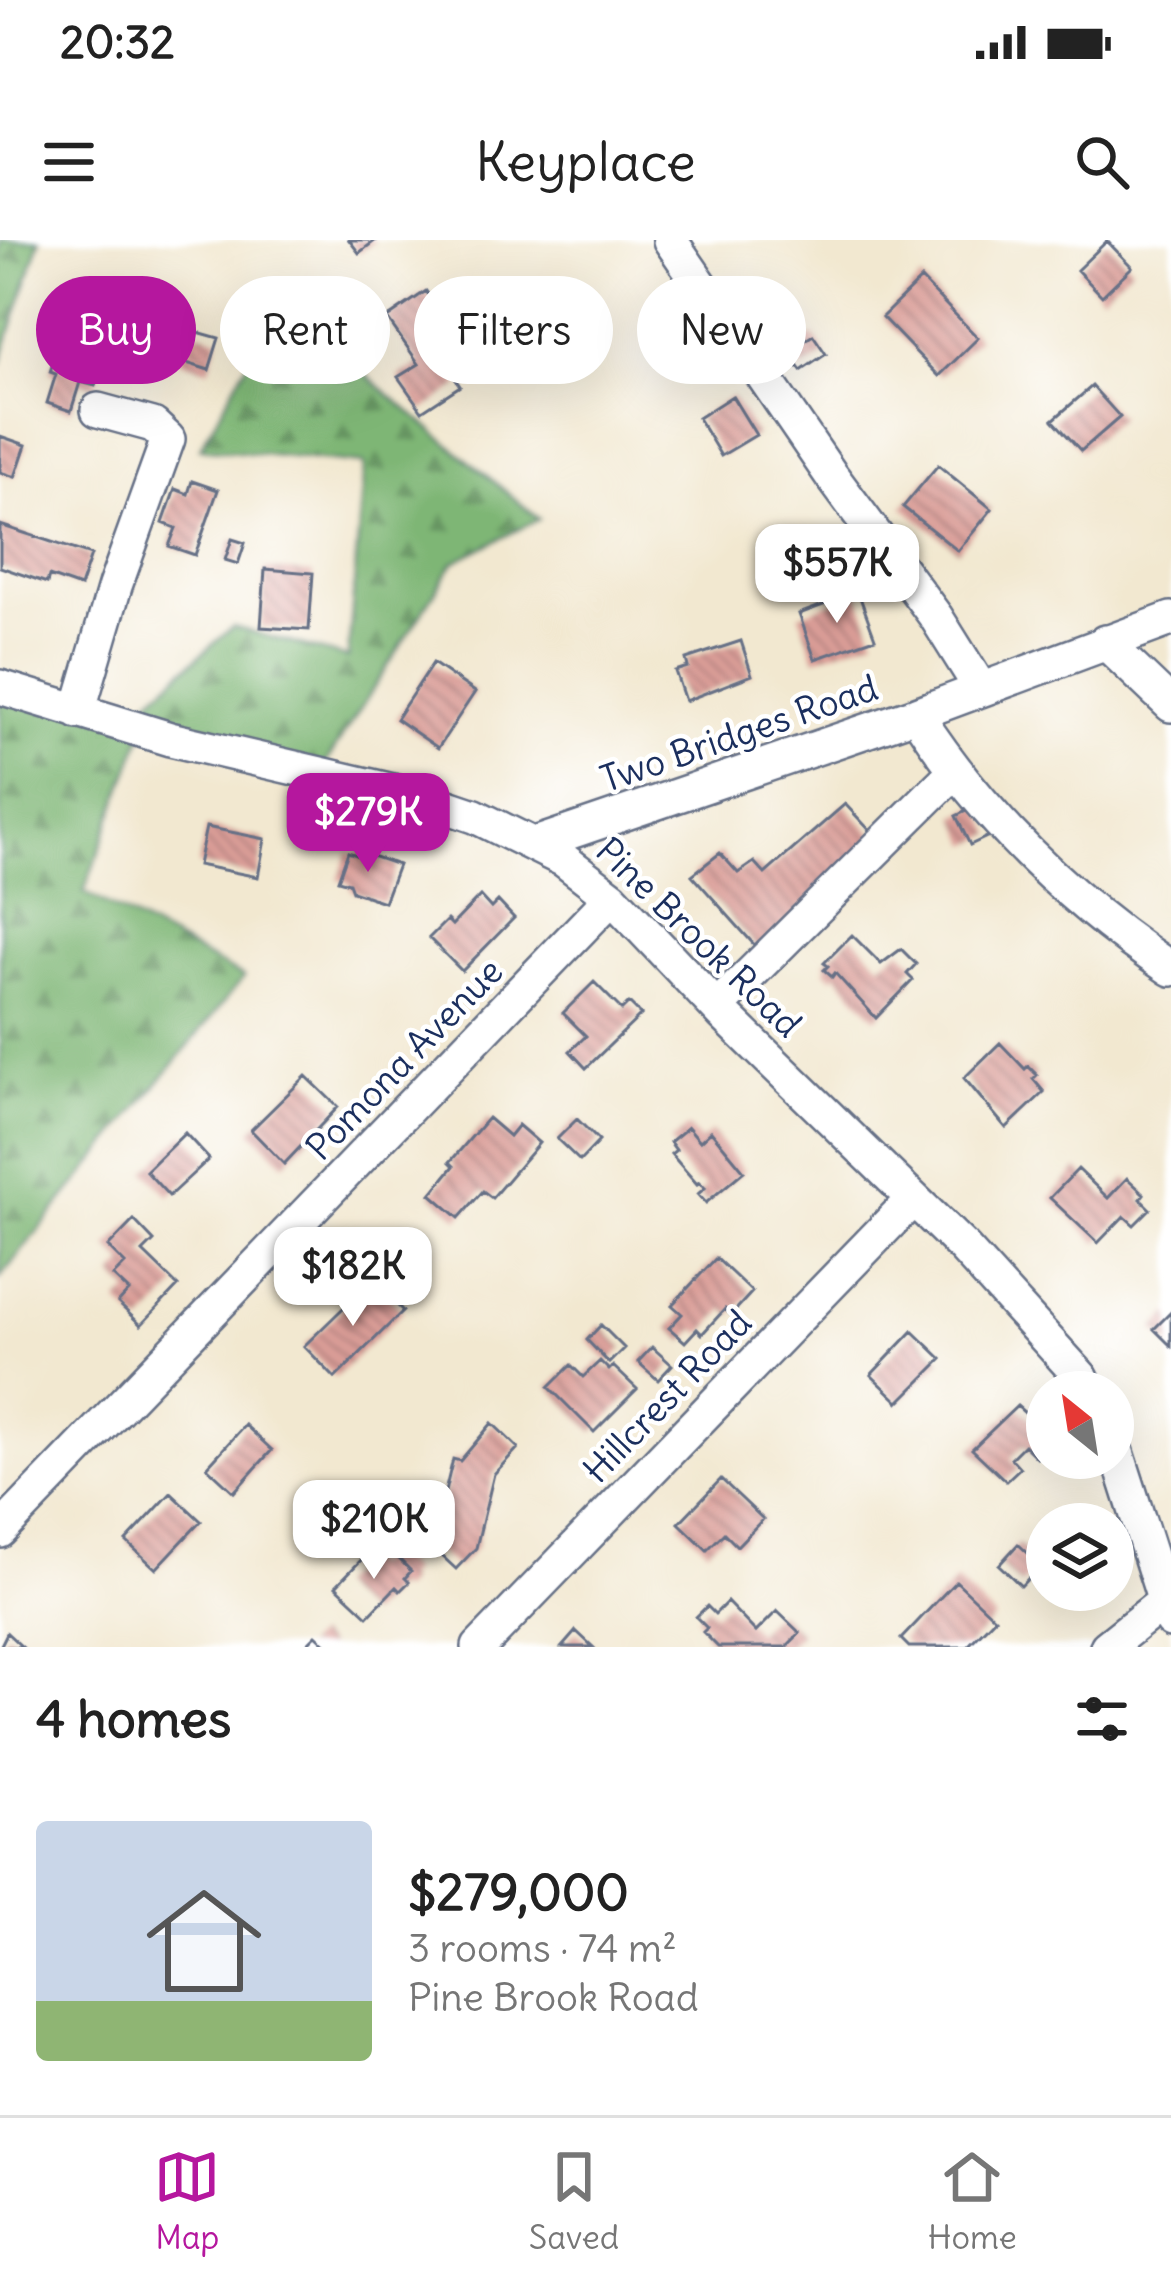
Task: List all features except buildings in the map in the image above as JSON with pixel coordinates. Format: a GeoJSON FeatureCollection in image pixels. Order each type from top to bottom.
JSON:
{"type":"FeatureCollection","features":[{"type":"Feature","properties":{"kind":"street"},"geometry":{"type":"LineString","coordinates":[[670,240],[832,476],[936,617],[981,689]]}},
{"type":"Feature","properties":{"kind":"street"},"geometry":{"type":"LineString","coordinates":[[78,712],[115,586],[168,439],[153,425],[98,410]]}},
{"type":"Feature","properties":{"kind":"street","name":"Two Bridges Road"},"geometry":{"type":"LineString","coordinates":[[535,844],[916,714],[1171,619]]}},
{"type":"Feature","properties":{"kind":"street"},"geometry":{"type":"LineString","coordinates":[[1105,642],[1171,705]]}},
{"type":"Feature","properties":{"kind":"street","name":"Pine Brook Road"},"geometry":{"type":"LineString","coordinates":[[0,687],[170,739],[419,796],[475,816],[565,860],[612,897],[717,1007],[963,1247],[1076,1371]]}},
{"type":"Feature","properties":{"kind":"street"},"geometry":{"type":"LineString","coordinates":[[916,714],[954,772],[1068,890],[1171,969]]}},
{"type":"Feature","properties":{"kind":"street"},"geometry":{"type":"LineString","coordinates":[[717,1007],[954,772]]}},
{"type":"Feature","properties":{"kind":"street","name":"Pomona Avenue"},"geometry":{"type":"LineString","coordinates":[[0,1531],[612,897]]}},
{"type":"Feature","properties":{"kind":"street","name":"Hillcrest Road"},"geometry":{"type":"LineString","coordinates":[[479,1647],[912,1200]]}},
{"type":"Feature","properties":{"kind":"street"},"geometry":{"type":"LineString","coordinates":[[1107,1647],[1166,1590],[1127,1479]]}},
{"type":"Feature","properties":{"kind":"green space"},"geometry":{"type":"Polygon","coordinates":[[[0,240],[40,240],[0,365],[0,240]]]}},
{"type":"Feature","properties":{"kind":"green space"},"geometry":{"type":"Polygon","coordinates":[[[236,384],[376,384],[539,519],[454,562],[322,769],[144,730],[84,892],[244,977],[0,1278],[0,687],[122,723],[233,627],[348,658],[364,464],[200,448],[236,384]]]}}]}
